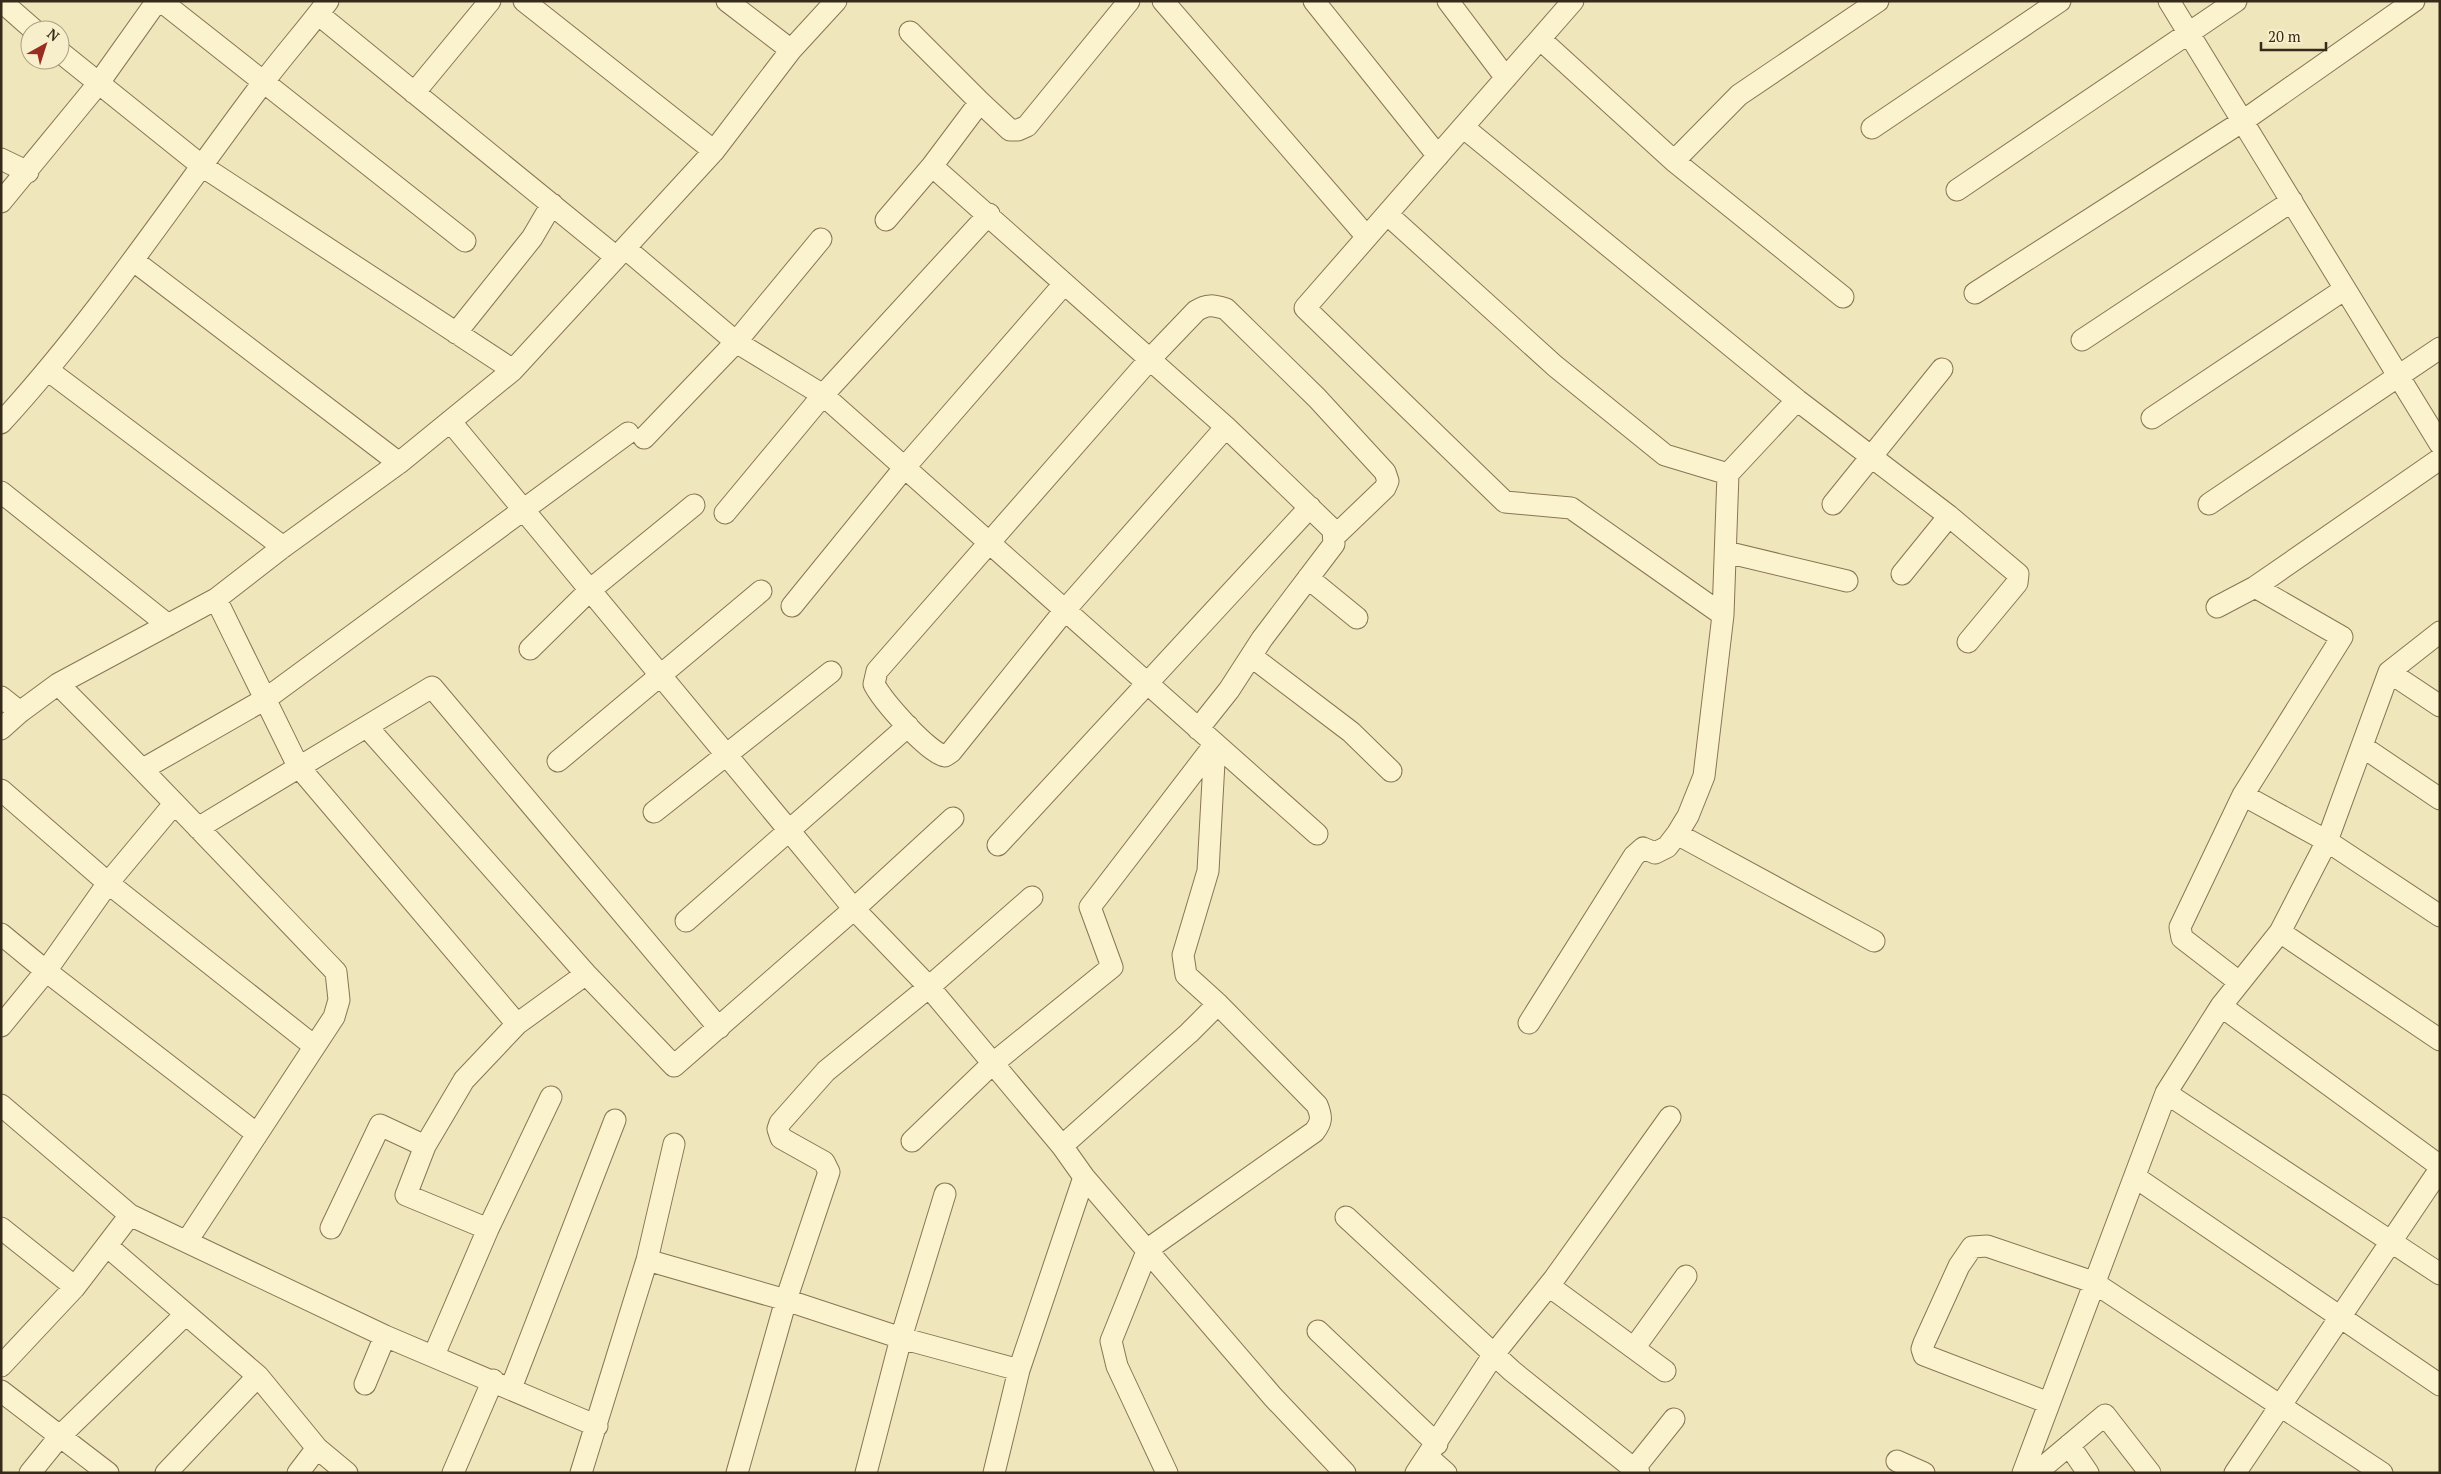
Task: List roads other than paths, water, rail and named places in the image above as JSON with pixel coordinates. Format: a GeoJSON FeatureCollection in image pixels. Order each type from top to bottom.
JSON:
{"type":"FeatureCollection","features":[{"type":"Feature","properties":{"kind":"street"},"geometry":{"type":"LineString","coordinates":[[1,202],[28,172],[98,84],[157,1]]}},
{"type":"Feature","properties":{"kind":"street"},"geometry":{"type":"LineString","coordinates":[[161,1],[465,241]]}},
{"type":"Feature","properties":{"kind":"street"},"geometry":{"type":"LineString","coordinates":[[414,93],[490,1]]}},
{"type":"Feature","properties":{"kind":"street"},"geometry":{"type":"LineString","coordinates":[[524,1],[714,151]]}},
{"type":"Feature","properties":{"kind":"street"},"geometry":{"type":"LineString","coordinates":[[727,1],[791,50]]}},
{"type":"Feature","properties":{"kind":"street"},"geometry":{"type":"LineString","coordinates":[[1,729],[20,712],[58,684],[216,599],[282,546],[399,463],[513,370],[714,151],[791,50],[836,1]]}},
{"type":"Feature","properties":{"kind":"street"},"geometry":{"type":"LineString","coordinates":[[910,32],[1010,130],[1018,130],[1027,126],[1130,1]]}},
{"type":"Feature","properties":{"kind":"street"},"geometry":{"type":"LineString","coordinates":[[1163,1],[1367,237]]}},
{"type":"Feature","properties":{"kind":"street"},"geometry":{"type":"LineString","coordinates":[[1314,1],[1438,156]]}},
{"type":"Feature","properties":{"kind":"street"},"geometry":{"type":"LineString","coordinates":[[1448,1],[1506,78]]}},
{"type":"Feature","properties":{"kind":"street"},"geometry":{"type":"LineString","coordinates":[[1573,1],[1305,308],[1505,502],[1571,508],[1723,615]]}},
{"type":"Feature","properties":{"kind":"street"},"geometry":{"type":"LineString","coordinates":[[1674,161],[1740,95],[1878,1]]}},
{"type":"Feature","properties":{"kind":"street"},"geometry":{"type":"LineString","coordinates":[[1872,128],[2060,1]]}},
{"type":"Feature","properties":{"kind":"street"},"geometry":{"type":"LineString","coordinates":[[2170,1],[2440,444]]}},
{"type":"Feature","properties":{"kind":"street"},"geometry":{"type":"LineString","coordinates":[[1957,190],[2236,1]]}},
{"type":"Feature","properties":{"kind":"street"},"geometry":{"type":"LineString","coordinates":[[1976,293],[2243,121],[2414,1]]}},
{"type":"Feature","properties":{"kind":"street"},"geometry":{"type":"LineString","coordinates":[[2,2],[23,20]]}},
{"type":"Feature","properties":{"kind":"street"},"geometry":{"type":"LineString","coordinates":[[1,422],[49,371],[134,261],[263,83],[323,8],[414,93],[552,204],[621,253],[736,342],[823,395],[1318,834]]}},
{"type":"Feature","properties":{"kind":"street"},"geometry":{"type":"LineString","coordinates":[[1540,39],[1674,161],[1843,297]]}},
{"type":"Feature","properties":{"kind":"street"},"geometry":{"type":"LineString","coordinates":[[70,60],[202,166],[513,370]]}},
{"type":"Feature","properties":{"kind":"street"},"geometry":{"type":"LineString","coordinates":[[886,220],[932,166],[980,102]]}},
{"type":"Feature","properties":{"kind":"street"},"geometry":{"type":"LineString","coordinates":[[1464,127],[1796,400],[1949,516],[2018,574],[2017,584],[1968,642]]}},
{"type":"Feature","properties":{"kind":"street"},"geometry":{"type":"LineString","coordinates":[[1,159],[28,172]]}},
{"type":"Feature","properties":{"kind":"street"},"geometry":{"type":"LineString","coordinates":[[932,166],[989,214],[1064,284],[1226,427],[1333,530],[1335,536],[1334,544],[1228,690],[1198,728]]}},
{"type":"Feature","properties":{"kind":"street"},"geometry":{"type":"LineString","coordinates":[[2082,340],[2292,201]]}},
{"type":"Feature","properties":{"kind":"street"},"geometry":{"type":"LineString","coordinates":[[456,333],[532,238],[552,204]]}},
{"type":"Feature","properties":{"kind":"street"},"geometry":{"type":"LineString","coordinates":[[725,513],[823,395],[989,214]]}},
{"type":"Feature","properties":{"kind":"street"},"geometry":{"type":"LineString","coordinates":[[1387,214],[1556,366],[1665,455],[1728,474]]}},
{"type":"Feature","properties":{"kind":"street"},"geometry":{"type":"LineString","coordinates":[[143,769],[267,698],[523,512],[636,436],[736,342],[821,239]]}},
{"type":"Feature","properties":{"kind":"street"},"geometry":{"type":"LineString","coordinates":[[134,261],[399,463]]}},
{"type":"Feature","properties":{"kind":"street"},"geometry":{"type":"LineString","coordinates":[[792,606],[905,467],[1064,284]]}},
{"type":"Feature","properties":{"kind":"street"},"geometry":{"type":"LineString","coordinates":[[2152,418],[2345,289]]}},
{"type":"Feature","properties":{"kind":"street"},"geometry":{"type":"LineString","coordinates":[[1226,427],[1065,610],[951,752],[945,756],[940,755],[908,726],[878,692],[874,684],[877,671],[1150,359],[1196,311],[1210,304],[1226,309],[1317,398],[1385,472],[1388,481],[1385,488],[1335,536]]}},
{"type":"Feature","properties":{"kind":"street"},"geometry":{"type":"LineString","coordinates":[[2209,504],[2440,348]]}},
{"type":"Feature","properties":{"kind":"street"},"geometry":{"type":"LineString","coordinates":[[1833,504],[1942,369]]}},
{"type":"Feature","properties":{"kind":"street"},"geometry":{"type":"LineString","coordinates":[[49,371],[282,546]]}},
{"type":"Feature","properties":{"kind":"street"},"geometry":{"type":"LineString","coordinates":[[1529,1023],[1634,856],[1643,848],[1655,853],[1667,847],[1688,816],[1704,776],[1723,615],[1728,474],[1796,400]]}},
{"type":"Feature","properties":{"kind":"street"},"geometry":{"type":"LineString","coordinates":[[450,422],[854,909],[929,987],[991,1065],[1062,1146],[1084,1177],[1148,1249],[1273,1397],[1345,1473]]}},
{"type":"Feature","properties":{"kind":"street"},"geometry":{"type":"LineString","coordinates":[[2217,607],[2254,588],[2440,459]]}},
{"type":"Feature","properties":{"kind":"street"},"geometry":{"type":"LineString","coordinates":[[1,492],[168,625]]}},
{"type":"Feature","properties":{"kind":"street"},"geometry":{"type":"LineString","coordinates":[[530,648],[590,590],[694,506]]}},
{"type":"Feature","properties":{"kind":"street"},"geometry":{"type":"LineString","coordinates":[[998,845],[1310,507]]}},
{"type":"Feature","properties":{"kind":"street"},"geometry":{"type":"LineString","coordinates":[[1902,574],[1949,516]]}},
{"type":"Feature","properties":{"kind":"street"},"geometry":{"type":"LineString","coordinates":[[1726,552],[1847,580]]}},
{"type":"Feature","properties":{"kind":"street"},"geometry":{"type":"LineString","coordinates":[[1308,578],[1357,618]]}},
{"type":"Feature","properties":{"kind":"street"},"geometry":{"type":"LineString","coordinates":[[2239,982],[2182,938],[2180,928],[2243,795],[2342,637],[2254,588]]}},
{"type":"Feature","properties":{"kind":"street"},"geometry":{"type":"LineString","coordinates":[[558,761],[761,590]]}},
{"type":"Feature","properties":{"kind":"street"},"geometry":{"type":"LineString","coordinates":[[216,599],[267,698],[298,766],[517,1024]]}},
{"type":"Feature","properties":{"kind":"street"},"geometry":{"type":"LineString","coordinates":[[2023,1473],[2093,1282],[2166,1093],[2221,1006],[2280,932],[2327,842],[2389,672],[2440,632]]}},
{"type":"Feature","properties":{"kind":"street"},"geometry":{"type":"LineString","coordinates":[[1251,656],[1351,732],[1391,771]]}},
{"type":"Feature","properties":{"kind":"street"},"geometry":{"type":"LineString","coordinates":[[654,812],[831,672]]}},
{"type":"Feature","properties":{"kind":"street"},"geometry":{"type":"LineString","coordinates":[[2389,672],[2440,706]]}},
{"type":"Feature","properties":{"kind":"street"},"geometry":{"type":"LineString","coordinates":[[58,684],[143,769],[174,804],[336,972],[339,1000],[334,1017],[187,1241]]}},
{"type":"Feature","properties":{"kind":"street"},"geometry":{"type":"LineString","coordinates":[[198,828],[432,687],[719,1028]]}},
{"type":"Feature","properties":{"kind":"street"},"geometry":{"type":"LineString","coordinates":[[1,697],[20,712]]}},
{"type":"Feature","properties":{"kind":"street"},"geometry":{"type":"LineString","coordinates":[[367,726],[586,974],[674,1066],[854,909],[953,818]]}},
{"type":"Feature","properties":{"kind":"street"},"geometry":{"type":"LineString","coordinates":[[686,922],[908,726]]}},
{"type":"Feature","properties":{"kind":"street"},"geometry":{"type":"LineString","coordinates":[[1167,1473],[1117,1366],[1111,1341],[1148,1249],[1314,1132],[1320,1124],[1322,1116],[1317,1105],[1218,1004],[1186,975],[1183,954],[1208,871],[1215,744]]}},
{"type":"Feature","properties":{"kind":"street"},"geometry":{"type":"LineString","coordinates":[[912,1141],[991,1065],[1112,967],[1090,907],[1215,744]]}},
{"type":"Feature","properties":{"kind":"street"},"geometry":{"type":"LineString","coordinates":[[2363,747],[2440,799]]}},
{"type":"Feature","properties":{"kind":"street"},"geometry":{"type":"LineString","coordinates":[[1,790],[108,883],[314,1046]]}},
{"type":"Feature","properties":{"kind":"street"},"geometry":{"type":"LineString","coordinates":[[2243,795],[2327,842],[2440,916]]}},
{"type":"Feature","properties":{"kind":"street"},"geometry":{"type":"LineString","coordinates":[[1,1026],[46,971],[108,883],[174,804]]}},
{"type":"Feature","properties":{"kind":"street"},"geometry":{"type":"LineString","coordinates":[[1677,834],[1874,941]]}},
{"type":"Feature","properties":{"kind":"street"},"geometry":{"type":"LineString","coordinates":[[737,1473],[786,1300],[829,1172],[824,1162],[780,1138],[778,1129],[780,1123],[826,1071],[929,987],[1032,897]]}},
{"type":"Feature","properties":{"kind":"street"},"geometry":{"type":"LineString","coordinates":[[2280,932],[2440,1040]]}},
{"type":"Feature","properties":{"kind":"street"},"geometry":{"type":"LineString","coordinates":[[1,934],[257,1134]]}},
{"type":"Feature","properties":{"kind":"street"},"geometry":{"type":"LineString","coordinates":[[488,1229],[406,1195],[424,1146],[464,1080],[517,1024],[586,974]]}},
{"type":"Feature","properties":{"kind":"street"},"geometry":{"type":"LineString","coordinates":[[1062,1146],[1189,1033],[1218,1004]]}},
{"type":"Feature","properties":{"kind":"street"},"geometry":{"type":"LineString","coordinates":[[2221,1006],[2440,1168],[2235,1473]]}},
{"type":"Feature","properties":{"kind":"street"},"geometry":{"type":"LineString","coordinates":[[2166,1093],[2440,1274]]}},
{"type":"Feature","properties":{"kind":"street"},"geometry":{"type":"LineString","coordinates":[[434,1355],[488,1229],[551,1097]]}},
{"type":"Feature","properties":{"kind":"street"},"geometry":{"type":"LineString","coordinates":[[1,1105],[130,1215],[385,1336],[434,1355],[597,1426]]}},
{"type":"Feature","properties":{"kind":"street"},"geometry":{"type":"LineString","coordinates":[[1427,1458],[1494,1354],[1549,1286],[1670,1117]]}},
{"type":"Feature","properties":{"kind":"street"},"geometry":{"type":"LineString","coordinates":[[453,1473],[502,1384],[615,1120]]}},
{"type":"Feature","properties":{"kind":"street"},"geometry":{"type":"LineString","coordinates":[[331,1228],[380,1125],[424,1146]]}},
{"type":"Feature","properties":{"kind":"street"},"geometry":{"type":"LineString","coordinates":[[581,1473],[647,1260],[674,1144]]}},
{"type":"Feature","properties":{"kind":"street"},"geometry":{"type":"LineString","coordinates":[[994,1473],[1019,1370],[1084,1177]]}},
{"type":"Feature","properties":{"kind":"street"},"geometry":{"type":"LineString","coordinates":[[2135,1177],[2440,1385]]}},
{"type":"Feature","properties":{"kind":"street"},"geometry":{"type":"LineString","coordinates":[[866,1473],[901,1338],[945,1194]]}},
{"type":"Feature","properties":{"kind":"street"},"geometry":{"type":"LineString","coordinates":[[1,1366],[75,1288],[130,1215]]}},
{"type":"Feature","properties":{"kind":"street"},"geometry":{"type":"LineString","coordinates":[[1346,1217],[1494,1354],[1636,1471],[1674,1418]]}},
{"type":"Feature","properties":{"kind":"street"},"geometry":{"type":"LineString","coordinates":[[1,1228],[75,1288]]}},
{"type":"Feature","properties":{"kind":"street"},"geometry":{"type":"LineString","coordinates":[[107,1246],[258,1376],[317,1448],[347,1473]]}},
{"type":"Feature","properties":{"kind":"street"},"geometry":{"type":"LineString","coordinates":[[2050,1403],[1930,1359],[1924,1355],[1924,1343],[1959,1266],[1972,1248],[1987,1246],[2093,1282],[2382,1473]]}},
{"type":"Feature","properties":{"kind":"street"},"geometry":{"type":"LineString","coordinates":[[647,1260],[786,1300],[901,1338],[1019,1370]]}},
{"type":"Feature","properties":{"kind":"street"},"geometry":{"type":"LineString","coordinates":[[1634,1348],[1686,1276]]}},
{"type":"Feature","properties":{"kind":"street"},"geometry":{"type":"LineString","coordinates":[[1549,1286],[1665,1371]]}},
{"type":"Feature","properties":{"kind":"street"},"geometry":{"type":"LineString","coordinates":[[30,1473],[60,1436],[186,1314]]}},
{"type":"Feature","properties":{"kind":"street"},"geometry":{"type":"LineString","coordinates":[[1318,1331],[1427,1458],[1446,1473]]}},
{"type":"Feature","properties":{"kind":"street"},"geometry":{"type":"LineString","coordinates":[[366,1384],[385,1336]]}},
{"type":"Feature","properties":{"kind":"street"},"geometry":{"type":"LineString","coordinates":[[166,1473],[258,1376]]}},
{"type":"Feature","properties":{"kind":"street"},"geometry":{"type":"LineString","coordinates":[[1,1391],[108,1473]]}},
{"type":"Feature","properties":{"kind":"street"},"geometry":{"type":"LineString","coordinates":[[2036,1473],[2104,1415],[2150,1473]]}},
{"type":"Feature","properties":{"kind":"street"},"geometry":{"type":"LineString","coordinates":[[2069,1445],[2088,1473]]}},
{"type":"Feature","properties":{"kind":"street"},"geometry":{"type":"LineString","coordinates":[[298,1473],[317,1448]]}},
{"type":"Feature","properties":{"kind":"street"},"geometry":{"type":"LineString","coordinates":[[1897,1461],[1924,1473]]}}]}
